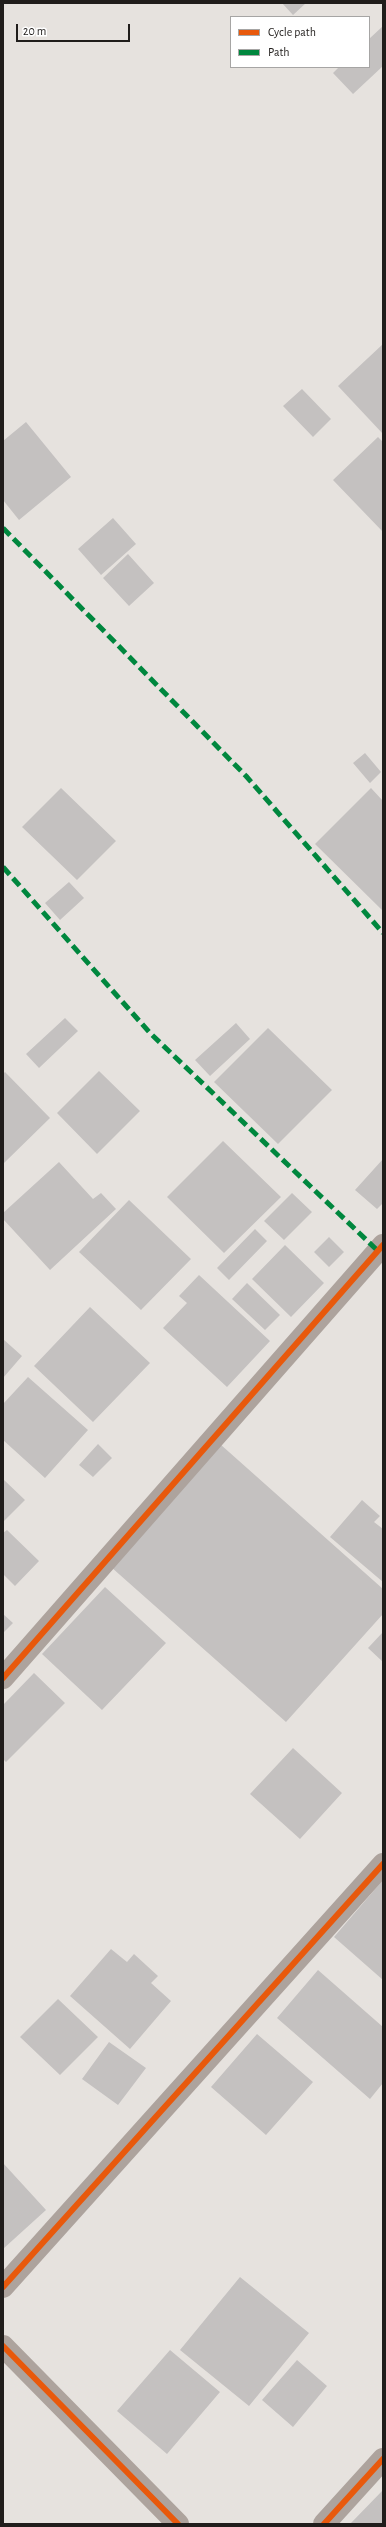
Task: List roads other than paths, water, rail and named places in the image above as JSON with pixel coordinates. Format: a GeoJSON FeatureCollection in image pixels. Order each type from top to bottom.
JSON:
{"type":"FeatureCollection","features":[{"type":"Feature","properties":{"kind":"street"},"geometry":{"type":"LineString","coordinates":[[3,1678],[383,1245]]}},
{"type":"Feature","properties":{"kind":"street"},"geometry":{"type":"LineString","coordinates":[[3,2288],[383,1864]]}},
{"type":"Feature","properties":{"kind":"street"},"geometry":{"type":"LineString","coordinates":[[3,2346],[178,2524]]}},
{"type":"Feature","properties":{"kind":"street"},"geometry":{"type":"LineString","coordinates":[[324,2524],[383,2459]]}}]}
